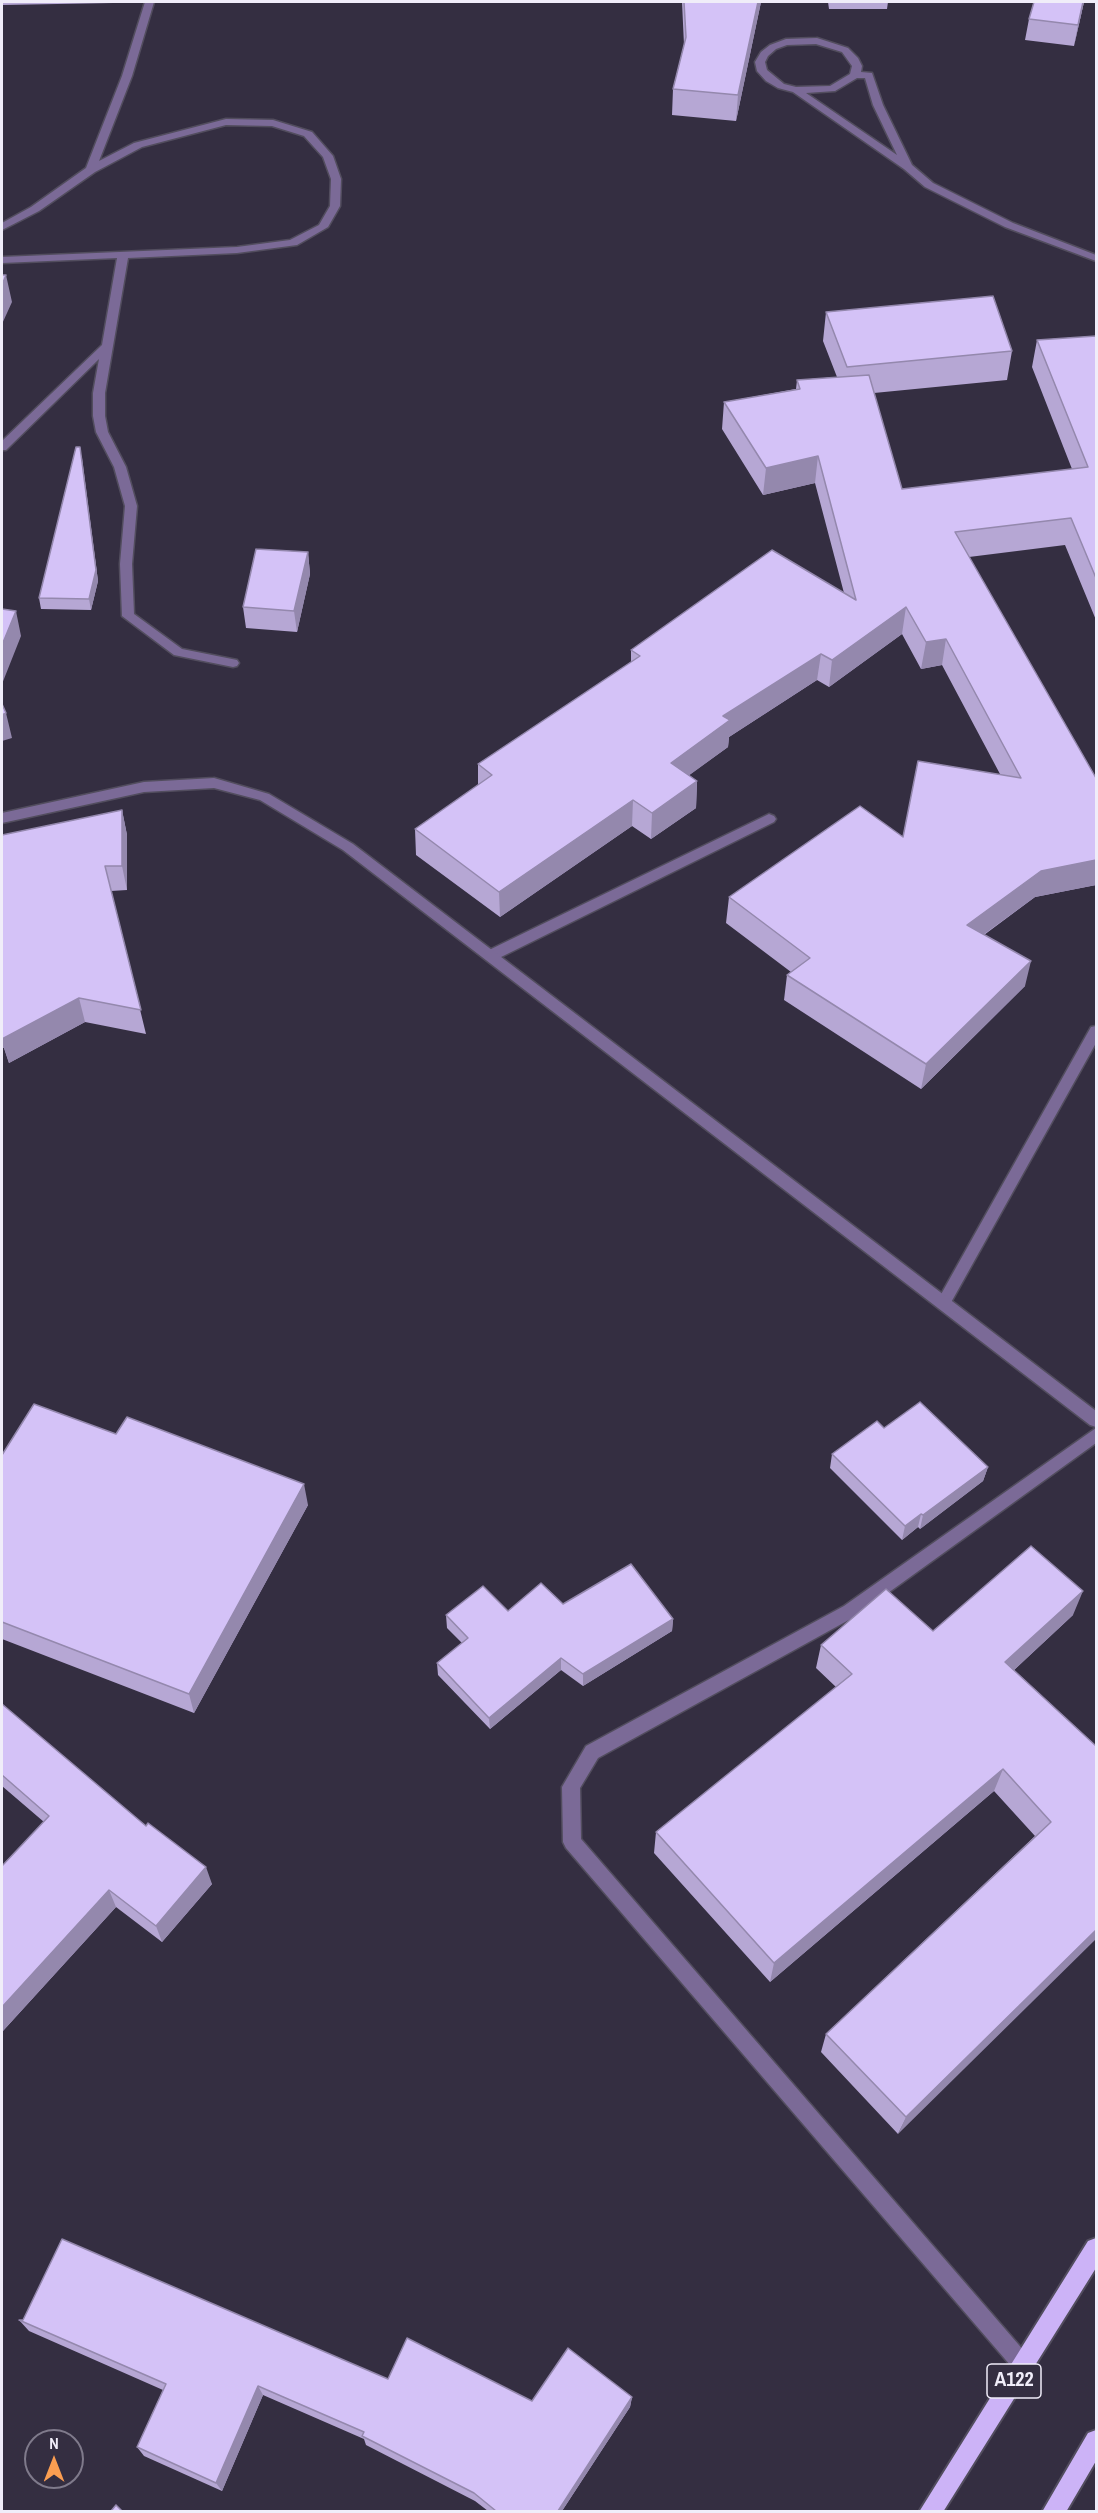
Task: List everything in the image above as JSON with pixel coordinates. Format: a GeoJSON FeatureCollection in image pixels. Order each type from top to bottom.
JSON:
{"type":"FeatureCollection","features":[{"type":"Feature","properties":{"kind":"highway","name":"A122"},"geometry":{"type":"LineString","coordinates":[[930,2511],[1096,2249]]}},
{"type":"Feature","properties":{"kind":"highway"},"geometry":{"type":"LineString","coordinates":[[1053,2511],[1096,2441]]}},
{"type":"Feature","properties":{"kind":"street"},"geometry":{"type":"LineString","coordinates":[[91,170],[127,76],[149,2]]}},
{"type":"Feature","properties":{"kind":"street"},"geometry":{"type":"LineString","coordinates":[[855,75],[854,58],[832,44],[801,40],[772,47],[764,54],[760,62],[762,71],[769,79],[781,86],[796,90],[832,89],[855,75],[869,75],[878,105],[908,167]]}},
{"type":"Feature","properties":{"kind":"street"},"geometry":{"type":"LineString","coordinates":[[796,90],[908,167],[929,185],[1009,225],[1096,258]]}},
{"type":"Feature","properties":{"kind":"street"},"geometry":{"type":"LineString","coordinates":[[2,227],[35,209],[91,170],[138,145],[226,122],[273,123],[308,134],[328,156],[336,179],[335,206],[323,227],[293,243],[237,250],[2,260]]}},
{"type":"Feature","properties":{"kind":"street"},"geometry":{"type":"LineString","coordinates":[[123,256],[99,393],[99,416],[102,432],[120,467],[131,506],[126,564],[128,616],[178,652],[233,663]]}},
{"type":"Feature","properties":{"kind":"street"},"geometry":{"type":"LineString","coordinates":[[2,447],[108,345]]}},
{"type":"Feature","properties":{"kind":"street"},"geometry":{"type":"LineString","coordinates":[[2,818],[144,787],[214,783],[264,796],[348,847],[1096,1420]]}},
{"type":"Feature","properties":{"kind":"street"},"geometry":{"type":"LineString","coordinates":[[490,956],[769,819]]}},
{"type":"Feature","properties":{"kind":"street"},"geometry":{"type":"LineString","coordinates":[[944,1302],[1096,1031]]}},
{"type":"Feature","properties":{"kind":"street"},"geometry":{"type":"LineString","coordinates":[[1023,2366],[572,1842],[571,1787],[592,1752],[850,1611],[1096,1435]]}},
{"type":"Feature","properties":{"kind":"building"},"geometry":{"type":"Polygon","coordinates":[[[684,2],[758,2],[738,95],[673,89],[686,37],[684,2]]]}},
{"type":"Feature","properties":{"kind":"building"},"geometry":{"type":"Polygon","coordinates":[[[1034,2],[1083,2],[1078,25],[1029,19],[1034,2]]]}},
{"type":"Feature","properties":{"kind":"building"},"geometry":{"type":"Polygon","coordinates":[[[993,296],[1012,351],[847,367],[826,312],[993,296]]]}},
{"type":"Feature","properties":{"kind":"building"},"geometry":{"type":"Polygon","coordinates":[[[1096,336],[1096,578],[1071,518],[955,532],[1096,778],[1096,860],[1041,871],[967,925],[1031,961],[926,1064],[787,975],[810,958],[729,897],[860,806],[903,837],[918,761],[1021,778],[946,639],[926,642],[906,607],[832,660],[821,654],[723,716],[730,720],[671,763],[697,781],[652,813],[633,800],[499,892],[415,829],[492,775],[478,764],[640,656],[631,650],[772,550],[856,600],[818,456],[766,468],[724,402],[800,389],[797,380],[869,375],[902,489],[1088,467],[1037,340],[1096,336]]]}},
{"type":"Feature","properties":{"kind":"building"},"geometry":{"type":"Polygon","coordinates":[[[76,447],[80,447],[96,570],[89,599],[39,598],[76,447]]]}},
{"type":"Feature","properties":{"kind":"building"},"geometry":{"type":"Polygon","coordinates":[[[256,549],[308,552],[294,611],[243,607],[256,549]]]}},
{"type":"Feature","properties":{"kind":"building"},"geometry":{"type":"Polygon","coordinates":[[[2,609],[16,611],[2,645],[2,609]]]}},
{"type":"Feature","properties":{"kind":"building"},"geometry":{"type":"Polygon","coordinates":[[[122,810],[122,866],[105,866],[141,1010],[79,998],[2,1039],[2,835],[122,810]]]}},
{"type":"Feature","properties":{"kind":"building"},"geometry":{"type":"Polygon","coordinates":[[[920,1402],[988,1467],[905,1526],[832,1454],[877,1421],[884,1428],[920,1402]]]}},
{"type":"Feature","properties":{"kind":"building"},"geometry":{"type":"Polygon","coordinates":[[[34,1404],[116,1434],[127,1417],[304,1484],[189,1694],[2,1622],[2,1455],[34,1404]]]}},
{"type":"Feature","properties":{"kind":"building"},"geometry":{"type":"Polygon","coordinates":[[[1031,1546],[1083,1591],[1005,1662],[1096,1746],[1096,1930],[906,2117],[826,2034],[1051,1822],[1003,1769],[774,1963],[656,1832],[852,1674],[821,1645],[886,1589],[933,1631],[1031,1546]]]}},
{"type":"Feature","properties":{"kind":"building"},"geometry":{"type":"Polygon","coordinates":[[[631,1564],[673,1619],[583,1674],[561,1658],[489,1718],[437,1663],[468,1638],[446,1615],[483,1586],[508,1611],[541,1583],[563,1604],[631,1564]]]}},
{"type":"Feature","properties":{"kind":"building"},"geometry":{"type":"Polygon","coordinates":[[[2,1704],[146,1826],[148,1823],[206,1867],[156,1926],[109,1890],[2,2007],[2,1866],[49,1816],[2,1775],[2,1704]]]}},
{"type":"Feature","properties":{"kind":"building"},"geometry":{"type":"Polygon","coordinates":[[[62,2239],[388,2379],[407,2338],[532,2401],[568,2348],[632,2397],[558,2511],[496,2511],[474,2493],[362,2436],[364,2432],[258,2386],[216,2483],[137,2447],[166,2384],[19,2320],[23,2320],[62,2239]]]}},
{"type":"Feature","properties":{"kind":"building"},"geometry":{"type":"Polygon","coordinates":[[[116,2505],[122,2511],[111,2511],[116,2505]]]}}]}
